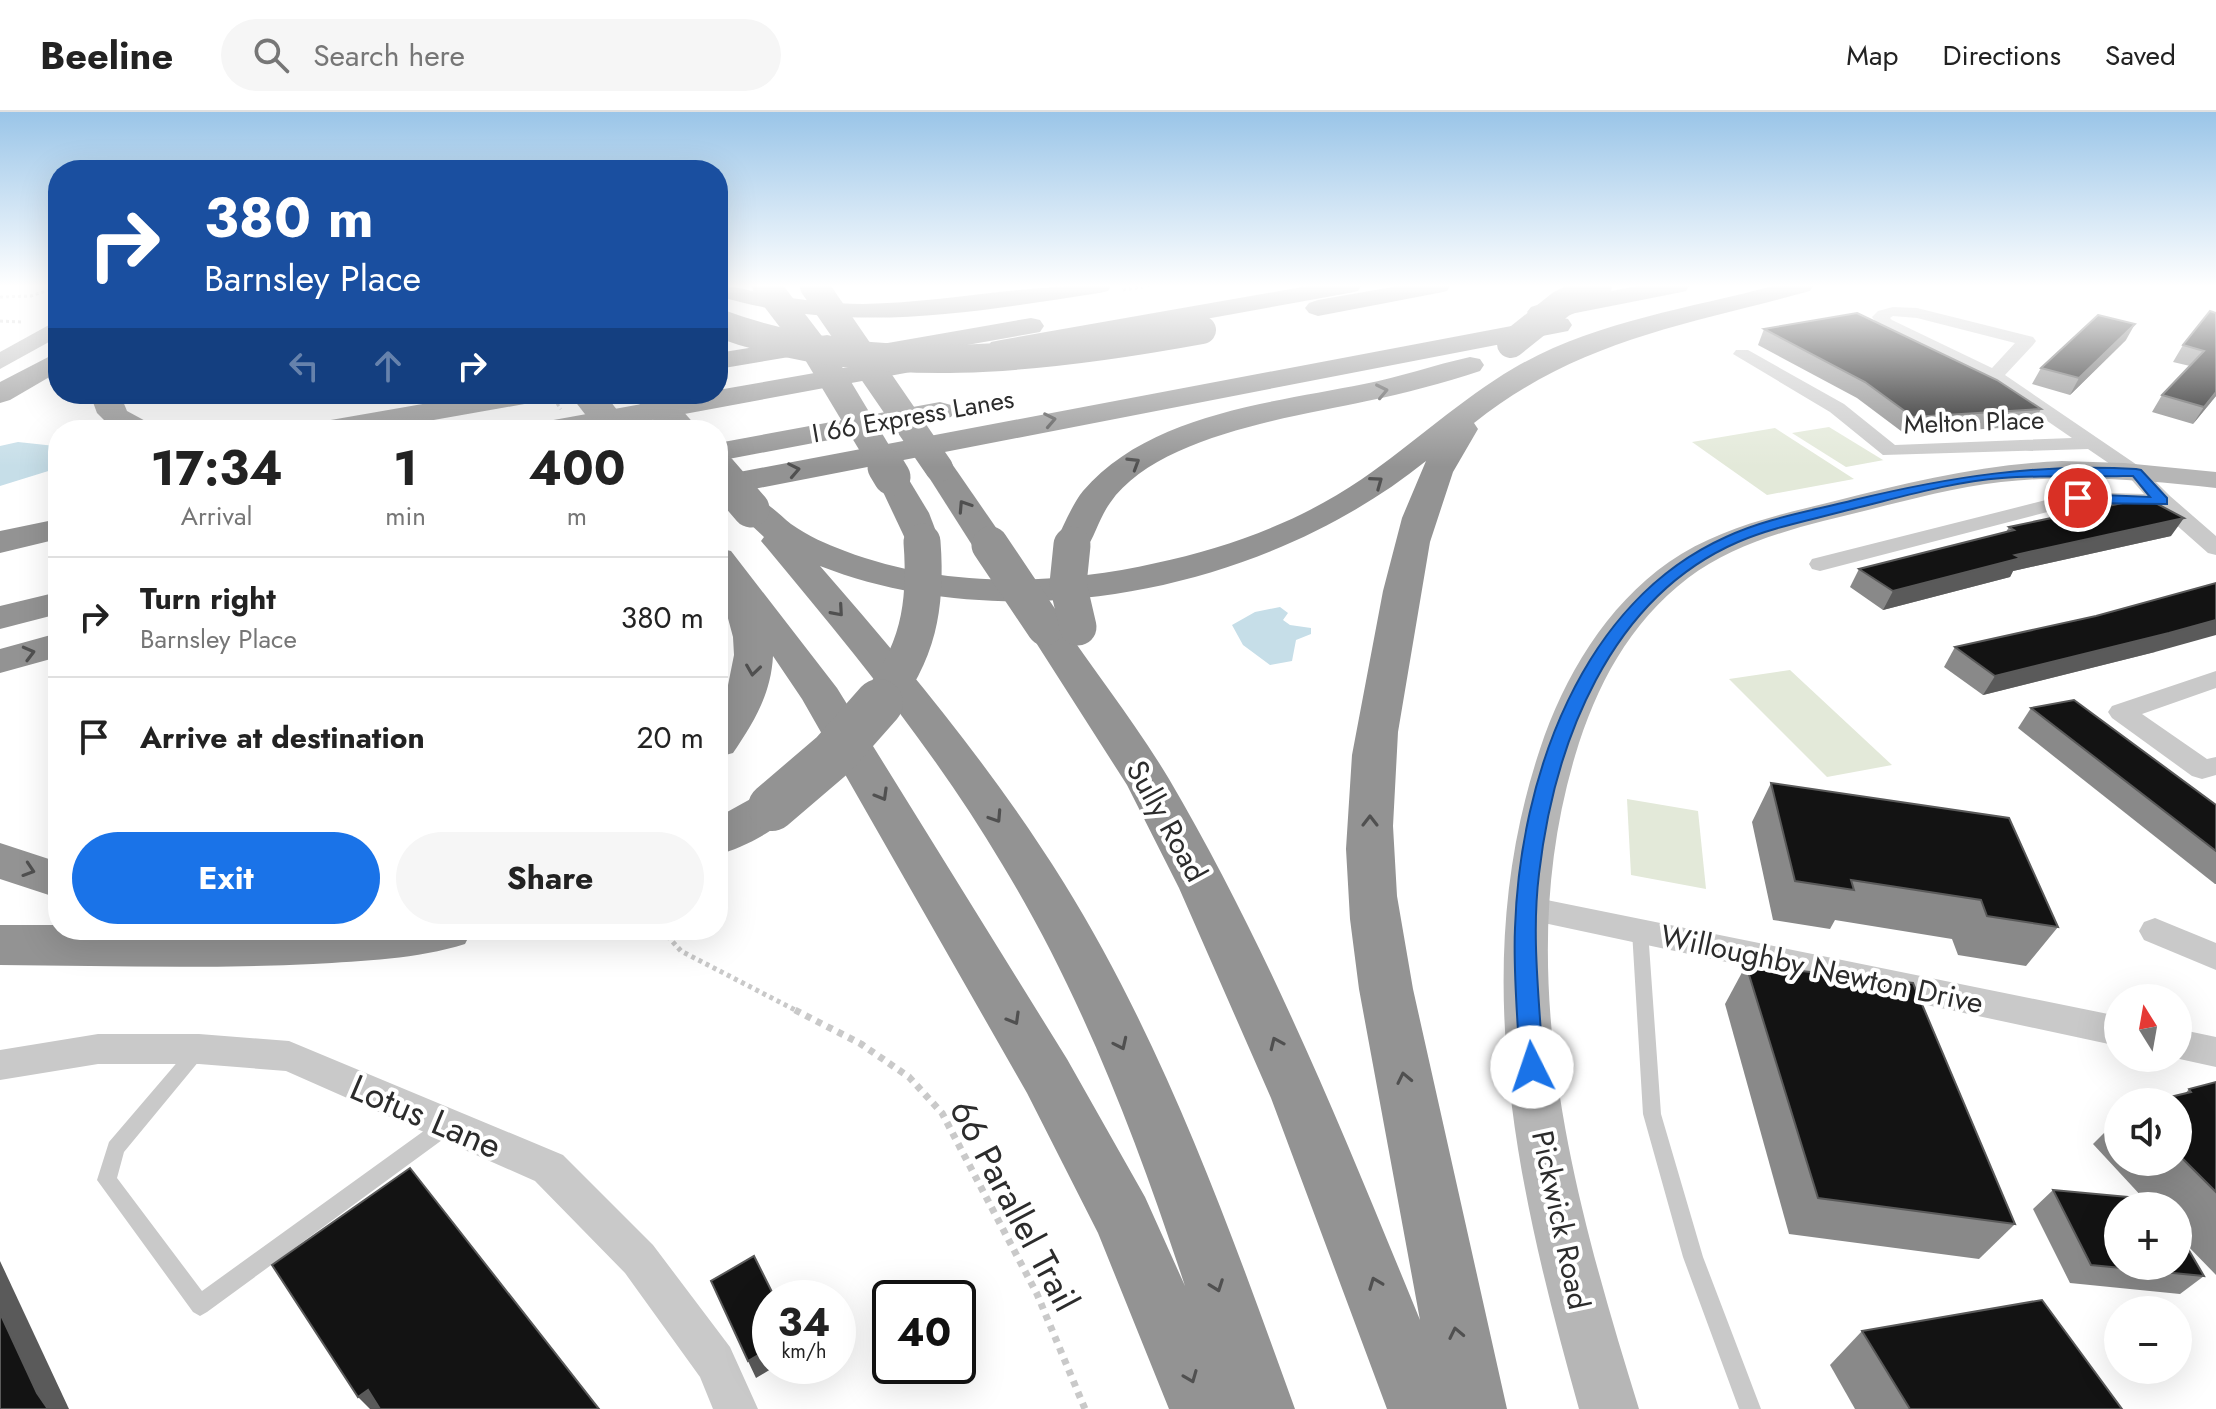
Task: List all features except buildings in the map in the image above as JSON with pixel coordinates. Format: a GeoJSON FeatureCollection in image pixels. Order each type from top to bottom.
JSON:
{"type":"FeatureCollection","features":[{"type":"Feature","properties":{"kind":"highway"},"geometry":{"type":"LineString","coordinates":[[728,359],[808,347]]}},
{"type":"Feature","properties":{"kind":"highway"},"geometry":{"type":"LineString","coordinates":[[728,832],[772,807],[822,766],[860,729],[902,670],[923,619],[926,584],[922,542],[912,513],[812,347]]}},
{"type":"Feature","properties":{"kind":"highway"},"geometry":{"type":"LineString","coordinates":[[812,347],[899,358],[952,360],[1056,356],[1109,347]]}},
{"type":"Feature","properties":{"kind":"highway","name":"Sully Road"},"geometry":{"type":"LineString","coordinates":[[856,347],[990,545],[1062,627],[1148,782],[1209,899],[1300,1098],[1422,1409]]}},
{"type":"Feature","properties":{"kind":"highway"},"geometry":{"type":"LineString","coordinates":[[728,379],[914,347]]}},
{"type":"Feature","properties":{"kind":"highway","name":"I 66 Express Lanes"},"geometry":{"type":"LineString","coordinates":[[728,398],[1011,347]]}},
{"type":"Feature","properties":{"kind":"highway"},"geometry":{"type":"LineString","coordinates":[[1145,377],[1334,347]]}},
{"type":"Feature","properties":{"kind":"highway"},"geometry":{"type":"LineString","coordinates":[[735,497],[1467,347]]}},
{"type":"Feature","properties":{"kind":"highway"},"geometry":{"type":"LineString","coordinates":[[735,497],[776,530],[811,551],[854,568],[906,581],[999,589],[1078,586],[1186,567],[1250,548],[1293,531],[1356,497],[1509,347]]}},
{"type":"Feature","properties":{"kind":"highway"},"geometry":{"type":"LineString","coordinates":[[1062,627],[1072,545],[1082,515],[1102,488],[1127,468],[1160,449],[1233,423],[1405,385],[1477,379],[1536,367],[1586,347]]}},
{"type":"Feature","properties":{"kind":"highway"},"geometry":{"type":"LineString","coordinates":[[0,394],[48,366]]}},
{"type":"Feature","properties":{"kind":"highway"},"geometry":{"type":"LineString","coordinates":[[1472,1409],[1378,945],[1371,879],[1370,800],[1385,682],[1405,571],[1422,506],[1477,379]]}},
{"type":"Feature","properties":{"kind":"highway"},"geometry":{"type":"LineString","coordinates":[[0,415],[48,388]]}},
{"type":"Feature","properties":{"kind":"highway"},"geometry":{"type":"LineString","coordinates":[[382,420],[473,404]]}},
{"type":"Feature","properties":{"kind":"highway"},"geometry":{"type":"LineString","coordinates":[[595,404],[607,420]]}},
{"type":"Feature","properties":{"kind":"highway"},"geometry":{"type":"LineString","coordinates":[[510,420],[596,404]]}},
{"type":"Feature","properties":{"kind":"highway"},"geometry":{"type":"LineString","coordinates":[[658,404],[672,420]]}},
{"type":"Feature","properties":{"kind":"highway","name":"I 66 Express Lanes"},"geometry":{"type":"LineString","coordinates":[[603,420],[692,404]]}},
{"type":"Feature","properties":{"kind":"highway","name":"I 66 Express Lanes"},"geometry":{"type":"LineString","coordinates":[[728,450],[974,405]]}},
{"type":"Feature","properties":{"kind":"highway"},"geometry":{"type":"LineString","coordinates":[[735,497],[922,711],[972,779],[1048,899],[1089,975],[1130,1063],[1178,1179],[1260,1409]]}},
{"type":"Feature","properties":{"kind":"highway"},"geometry":{"type":"LineString","coordinates":[[0,526],[48,515]]}},
{"type":"Feature","properties":{"kind":"highway"},"geometry":{"type":"LineString","coordinates":[[0,542],[48,531]]}},
{"type":"Feature","properties":{"kind":"highway"},"geometry":{"type":"LineString","coordinates":[[728,572],[822,697],[1047,1076],[1123,1218],[1204,1409]]}},
{"type":"Feature","properties":{"kind":"highway"},"geometry":{"type":"LineString","coordinates":[[728,574],[742,598],[752,627],[756,653],[752,682],[738,715],[728,729]]}},
{"type":"Feature","properties":{"kind":"highway"},"geometry":{"type":"LineString","coordinates":[[0,618],[48,606]]}},
{"type":"Feature","properties":{"kind":"highway"},"geometry":{"type":"LineString","coordinates":[[0,661],[48,648]]}},
{"type":"Feature","properties":{"kind":"highway"},"geometry":{"type":"LineString","coordinates":[[0,861],[48,877]]}},
{"type":"Feature","properties":{"kind":"highway"},"geometry":{"type":"LineString","coordinates":[[0,945],[292,944],[342,940]]}},
{"type":"Feature","properties":{"kind":"street"},"geometry":{"type":"LineString","coordinates":[[0,362],[26,347]]}},
{"type":"Feature","properties":{"kind":"street"},"geometry":{"type":"LineString","coordinates":[[1933,347],[1994,376],[2094,443],[2136,473],[2162,501],[2216,548]]}},
{"type":"Feature","properties":{"kind":"street"},"geometry":{"type":"LineString","coordinates":[[1994,376],[2022,347]]}},
{"type":"Feature","properties":{"kind":"street","name":"Melton Place"},"geometry":{"type":"LineString","coordinates":[[1742,354],[1837,408],[1890,451],[2094,443]]}},
{"type":"Feature","properties":{"kind":"street","name":"Pickwick Road"},"geometry":{"type":"LineString","coordinates":[[1609,1409],[1559,1229],[1541,1137],[1526,994],[1527,908],[1536,825],[1545,784],[1576,701],[1613,638],[1636,609],[1678,571],[1731,540],[1772,525],[1971,478],[2031,472],[2136,473],[2216,480]]}},
{"type":"Feature","properties":{"kind":"street"},"geometry":{"type":"LineString","coordinates":[[1820,564],[2078,498],[2162,501]]}},
{"type":"Feature","properties":{"kind":"street"},"geometry":{"type":"LineString","coordinates":[[2216,679],[2121,712],[2202,769],[2216,766]]}},
{"type":"Feature","properties":{"kind":"street","name":"Willoughby Newton Drive"},"geometry":{"type":"LineString","coordinates":[[1527,908],[2104,1028]]}},
{"type":"Feature","properties":{"kind":"street"},"geometry":{"type":"LineString","coordinates":[[2155,931],[2216,957]]}},
{"type":"Feature","properties":{"kind":"street"},"geometry":{"type":"LineString","coordinates":[[2192,1047],[2216,1052]]}},
{"type":"Feature","properties":{"kind":"street","name":"Lotus Lane"},"geometry":{"type":"LineString","coordinates":[[0,1065],[98,1049],[199,1049],[289,1056],[549,1168],[639,1259],[715,1362],[736,1409]]}},
{"type":"Feature","properties":{"kind":"lane"},"geometry":{"type":"LineString","coordinates":[[1640,931],[1652,1114],[1693,1257],[1750,1409]]}},
{"type":"Feature","properties":{"kind":"lane"},"geometry":{"type":"LineString","coordinates":[[199,1049],[116,1148],[107,1180],[200,1305],[446,1126]]}},
{"type":"Feature","properties":{"kind":"path","name":"66 Parallel Trail"},"geometry":{"type":"LineString","coordinates":[[671,940],[681,951],[861,1044],[909,1077],[942,1113],[1037,1294],[1085,1409]]}},
{"type":"Feature","properties":{"kind":"green space"},"geometry":{"type":"Polygon","coordinates":[[[1829,427],[1884,460],[1846,467],[1792,433],[1829,427]]]}},
{"type":"Feature","properties":{"kind":"green space"},"geometry":{"type":"Polygon","coordinates":[[[1775,428],[1854,479],[1767,495],[1692,442],[1775,428]]]}},
{"type":"Feature","properties":{"kind":"green space"},"geometry":{"type":"Polygon","coordinates":[[[1790,670],[1892,765],[1827,777],[1729,679],[1790,670]]]}},
{"type":"Feature","properties":{"kind":"green space"},"geometry":{"type":"Polygon","coordinates":[[[1627,799],[1698,811],[1706,889],[1631,875],[1627,799]]]}},
{"type":"Feature","properties":{"kind":"water"},"geometry":{"type":"Polygon","coordinates":[[[18,442],[48,445],[48,471],[0,486],[0,446],[18,442]]]}},
{"type":"Feature","properties":{"kind":"water"},"geometry":{"type":"Polygon","coordinates":[[[1280,607],[1288,613],[1283,620],[1290,625],[1311,628],[1311,634],[1296,640],[1292,661],[1270,665],[1243,645],[1232,625],[1255,612],[1280,607]]]}},
{"type":"Feature","properties":{"kind":"route"},"geometry":{"type":"LineString","coordinates":[[1532,1067],[1525,929],[1529,874],[1545,784],[1559,740],[1593,668],[1636,609],[1678,571],[1704,553],[1731,540],[1772,525],[1916,489],[2000,474],[2123,472],[2136,473],[2162,501],[2078,498]]}}]}
